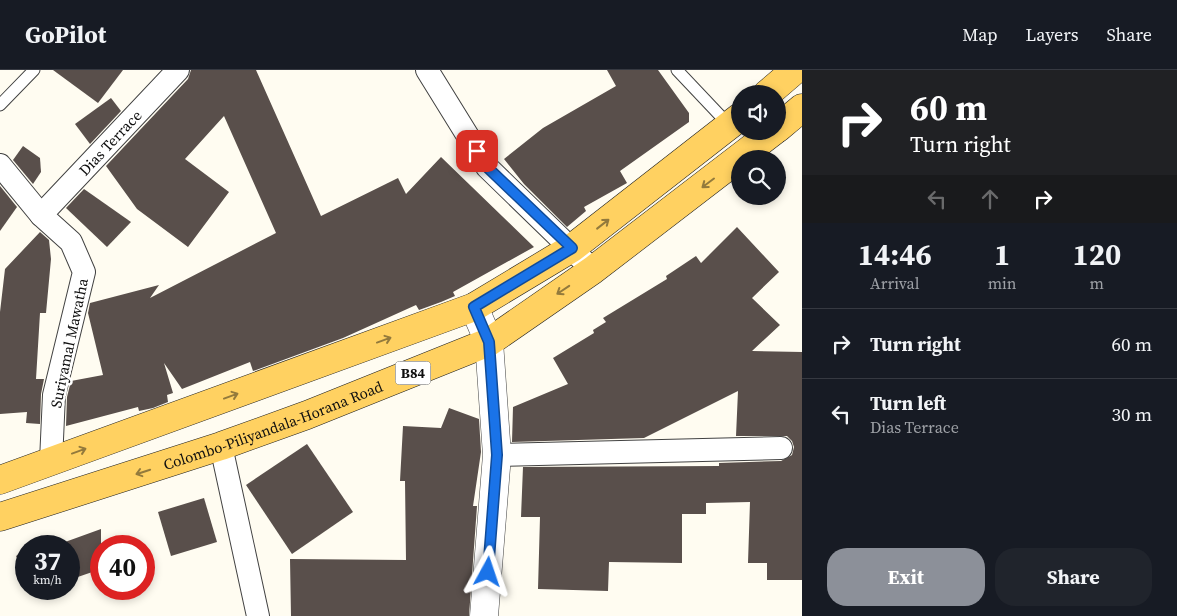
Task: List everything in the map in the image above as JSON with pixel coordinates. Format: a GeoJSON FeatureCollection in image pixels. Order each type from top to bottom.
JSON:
{"type":"FeatureCollection","features":[{"type":"Feature","properties":{"kind":"main road"},"geometry":{"type":"LineString","coordinates":[[777,85],[794,70]]}},
{"type":"Feature","properties":{"kind":"main road"},"geometry":{"type":"LineString","coordinates":[[786,121],[802,108]]}},
{"type":"Feature","properties":{"kind":"main road"},"geometry":{"type":"LineString","coordinates":[[0,480],[474,307],[572,248],[731,124]]}},
{"type":"Feature","properties":{"kind":"main road","name":"Colombo-Piliyandala-Horana Road"},"geometry":{"type":"LineString","coordinates":[[0,516],[221,446],[307,415],[489,342],[593,270],[762,140]]}},
{"type":"Feature","properties":{"kind":"street","name":"Dias Terrace"},"geometry":{"type":"LineString","coordinates":[[41,215],[178,70]]}},
{"type":"Feature","properties":{"kind":"street"},"geometry":{"type":"LineString","coordinates":[[427,70],[487,167],[593,270]]}},
{"type":"Feature","properties":{"kind":"street","name":"Suriyamal Mawatha"},"geometry":{"type":"LineString","coordinates":[[0,165],[41,215],[71,242],[84,272],[54,395],[51,461]]}},
{"type":"Feature","properties":{"kind":"street"},"geometry":{"type":"LineString","coordinates":[[474,307],[489,342],[497,455],[484,616]]}},
{"type":"Feature","properties":{"kind":"street"},"geometry":{"type":"LineString","coordinates":[[221,446],[258,616]]}},
{"type":"Feature","properties":{"kind":"street"},"geometry":{"type":"LineString","coordinates":[[497,455],[781,448]]}},
{"type":"Feature","properties":{"kind":"lane"},"geometry":{"type":"LineString","coordinates":[[0,104],[34,70]]}},
{"type":"Feature","properties":{"kind":"lane"},"geometry":{"type":"LineString","coordinates":[[677,70],[731,117]]}},
{"type":"Feature","properties":{"kind":"building"},"geometry":{"type":"Polygon","coordinates":[[[53,70],[123,70],[98,103],[53,70]]]}},
{"type":"Feature","properties":{"kind":"building"},"geometry":{"type":"Polygon","coordinates":[[[191,70],[256,70],[321,216],[398,178],[406,194],[441,157],[534,247],[453,292],[455,296],[419,310],[416,305],[343,338],[253,371],[250,362],[182,389],[164,363],[173,393],[167,395],[168,402],[153,408],[139,411],[138,407],[66,426],[67,397],[71,381],[103,375],[88,313],[90,303],[159,285],[150,298],[276,233],[224,116],[185,159],[229,192],[188,247],[137,209],[106,166],[188,79],[191,70]]]}},
{"type":"Feature","properties":{"kind":"building"},"geometry":{"type":"Polygon","coordinates":[[[607,70],[658,70],[689,113],[689,122],[620,171],[627,183],[584,207],[586,211],[567,227],[524,184],[504,159],[543,128],[616,86],[607,70]]]}},
{"type":"Feature","properties":{"kind":"building"},"geometry":{"type":"Polygon","coordinates":[[[111,98],[121,111],[90,144],[75,124],[111,98]]]}},
{"type":"Feature","properties":{"kind":"building"},"geometry":{"type":"Polygon","coordinates":[[[23,146],[40,158],[41,172],[33,184],[13,160],[23,146]]]}},
{"type":"Feature","properties":{"kind":"building"},"geometry":{"type":"Polygon","coordinates":[[[0,186],[17,207],[0,231],[0,186]]]}},
{"type":"Feature","properties":{"kind":"building"},"geometry":{"type":"Polygon","coordinates":[[[84,189],[131,222],[107,247],[66,208],[84,189]]]}},
{"type":"Feature","properties":{"kind":"building"},"geometry":{"type":"Polygon","coordinates":[[[737,227],[779,272],[752,298],[780,325],[752,351],[802,352],[802,580],[767,580],[767,563],[748,563],[750,502],[706,503],[706,514],[682,514],[682,563],[609,562],[608,591],[538,589],[540,517],[521,517],[523,467],[719,466],[719,463],[781,461],[792,455],[794,447],[792,441],[787,436],[736,436],[738,391],[644,438],[512,442],[513,407],[568,384],[553,358],[594,333],[593,330],[606,322],[603,318],[667,279],[666,276],[696,256],[701,263],[737,227]]]}},
{"type":"Feature","properties":{"kind":"building"},"geometry":{"type":"Polygon","coordinates":[[[40,232],[49,240],[51,259],[46,313],[40,313],[36,379],[44,379],[41,394],[40,424],[26,423],[27,412],[0,414],[0,312],[5,269],[40,232]]]}},
{"type":"Feature","properties":{"kind":"building"},"geometry":{"type":"Polygon","coordinates":[[[449,408],[479,419],[481,452],[473,506],[477,506],[469,616],[291,616],[290,559],[406,560],[405,481],[400,481],[403,426],[441,428],[449,408]]]}},
{"type":"Feature","properties":{"kind":"building"},"geometry":{"type":"Polygon","coordinates":[[[307,444],[353,512],[292,554],[246,485],[307,444]]]}},
{"type":"Feature","properties":{"kind":"building"},"geometry":{"type":"Polygon","coordinates":[[[204,498],[217,542],[171,556],[158,512],[204,498]]]}},
{"type":"Feature","properties":{"kind":"building"},"geometry":{"type":"Polygon","coordinates":[[[101,529],[101,535],[90,535],[90,573],[80,576],[80,537],[101,529]]]}},
{"type":"Feature","properties":{"kind":"route"},"geometry":{"type":"LineString","coordinates":[[477,151],[487,167],[572,248],[474,307],[489,342],[497,455],[488,572]]}}]}
